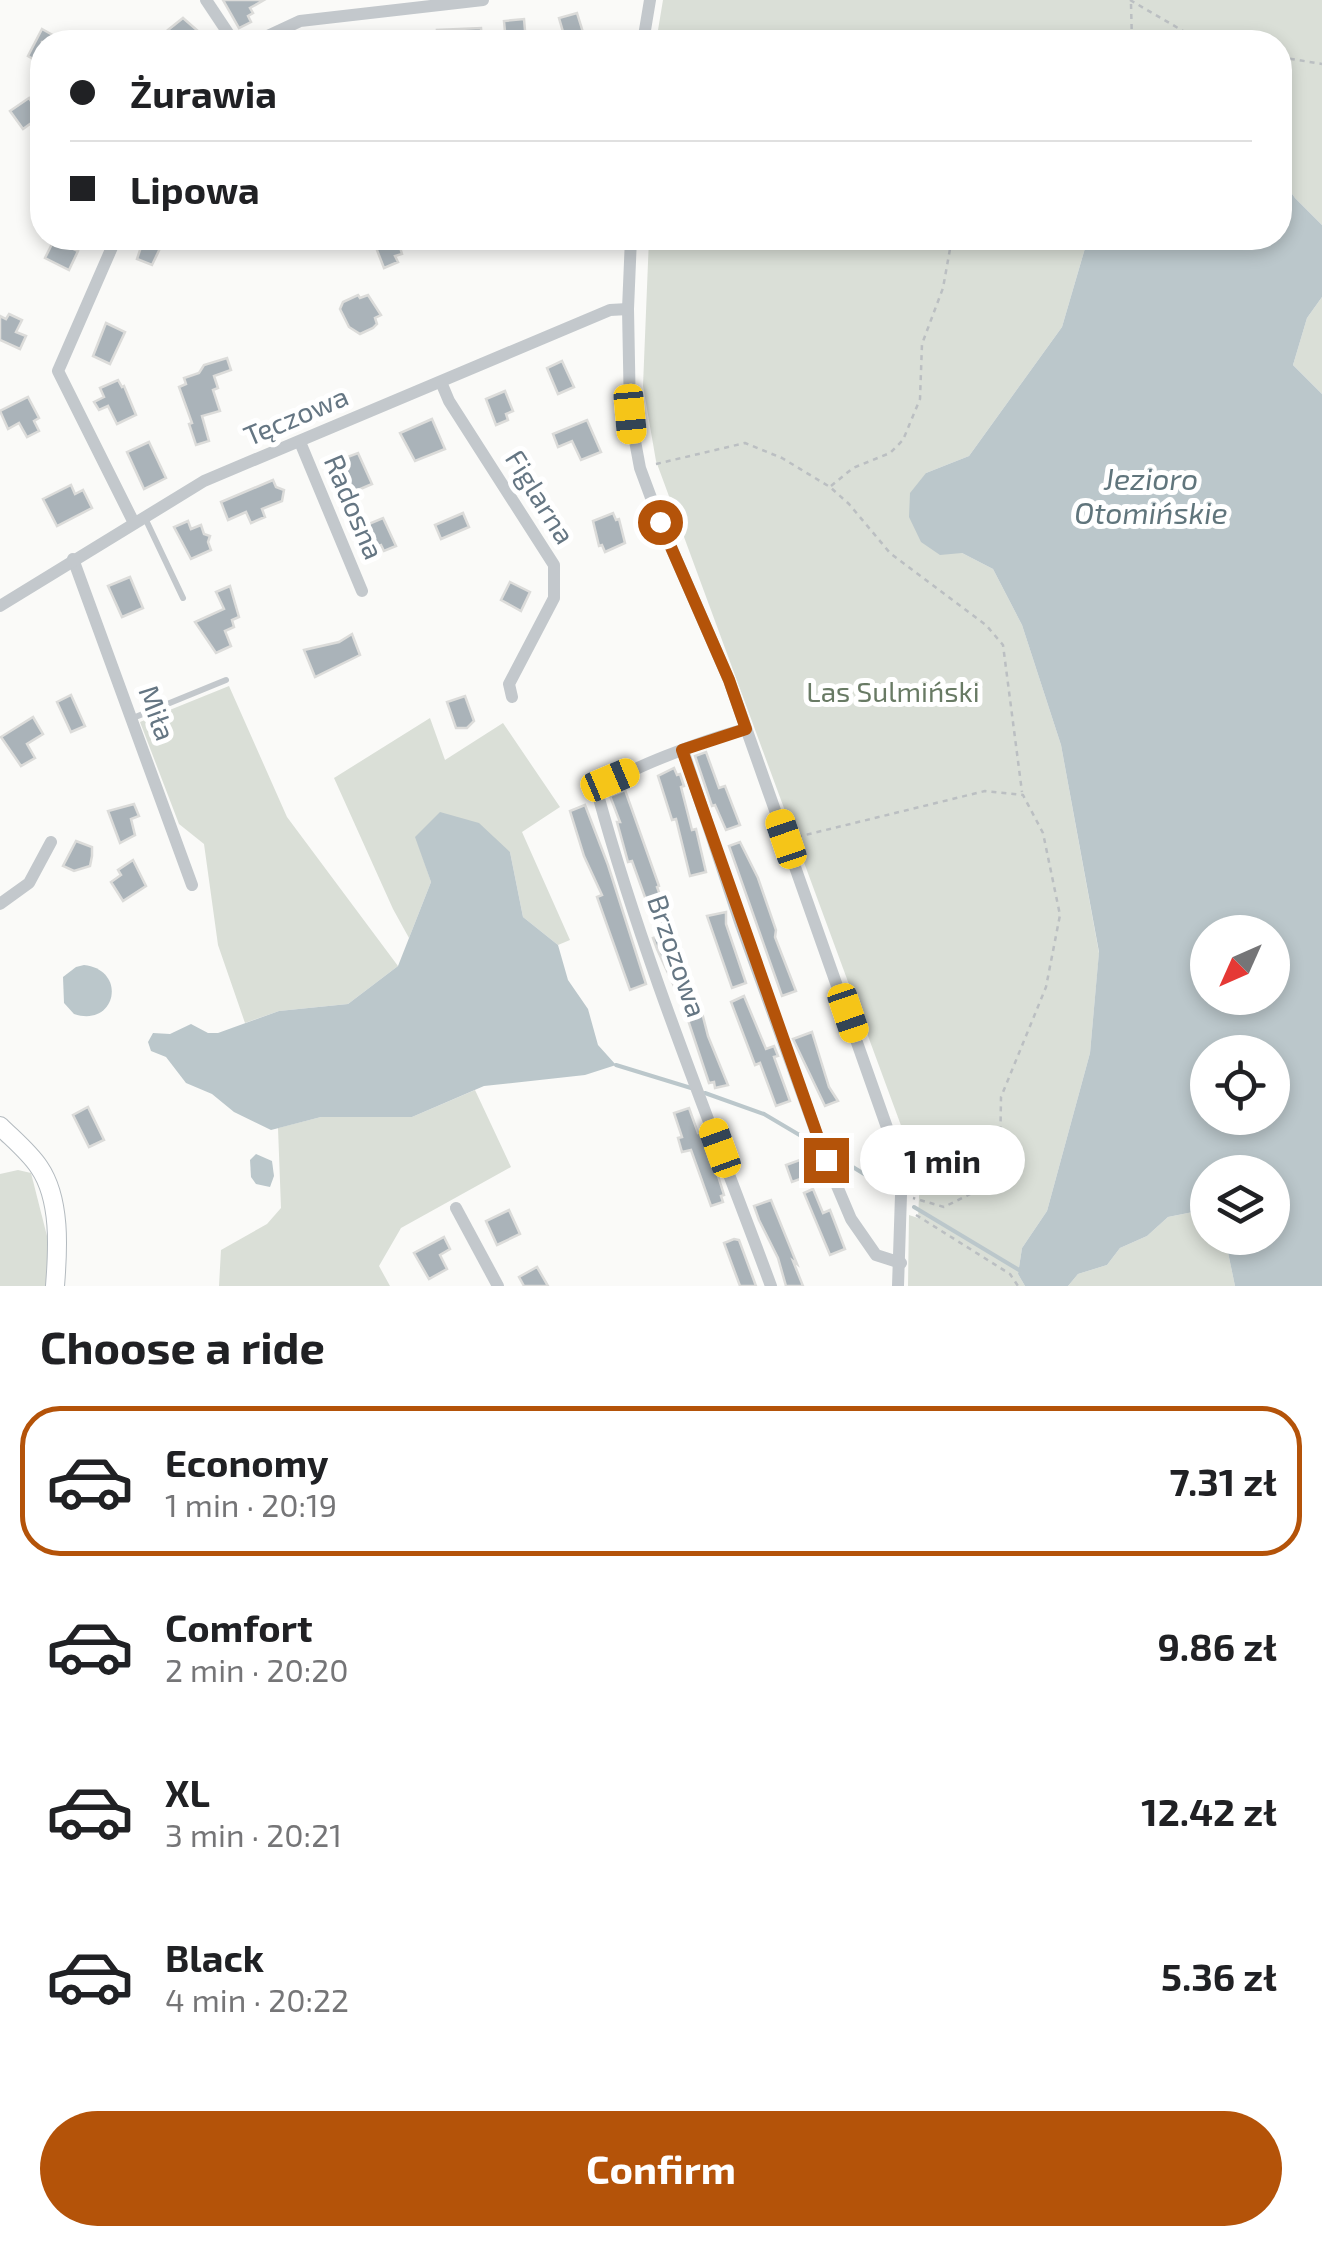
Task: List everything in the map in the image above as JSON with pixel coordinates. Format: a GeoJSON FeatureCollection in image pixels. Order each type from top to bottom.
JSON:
{"type":"FeatureCollection","features":[{"type":"Feature","properties":{"kind":"street"},"geometry":{"type":"LineString","coordinates":[[206,0],[226,30]]}},
{"type":"Feature","properties":{"kind":"street"},"geometry":{"type":"LineString","coordinates":[[286,30],[300,21],[483,0]]}},
{"type":"Feature","properties":{"kind":"street"},"geometry":{"type":"LineString","coordinates":[[646,30],[650,0]]}},
{"type":"Feature","properties":{"kind":"street"},"geometry":{"type":"LineString","coordinates":[[111,250],[58,371],[139,520]]}},
{"type":"Feature","properties":{"kind":"street"},"geometry":{"type":"LineString","coordinates":[[630,250],[630,414],[640,468],[746,729],[896,1152],[901,1201],[898,1286]]}},
{"type":"Feature","properties":{"kind":"street","name":"Tęczowa"},"geometry":{"type":"LineString","coordinates":[[0,606],[204,481],[610,310],[628,309]]}},
{"type":"Feature","properties":{"kind":"street","name":"Figlarna"},"geometry":{"type":"LineString","coordinates":[[441,382],[554,564],[554,598],[509,684],[512,698]]}},
{"type":"Feature","properties":{"kind":"street","name":"Radosna"},"geometry":{"type":"LineString","coordinates":[[300,442],[362,591]]}},
{"type":"Feature","properties":{"kind":"street","name":"Miła"},"geometry":{"type":"LineString","coordinates":[[74,559],[192,885]]}},
{"type":"Feature","properties":{"kind":"street","name":"Brzozowa"},"geometry":{"type":"LineString","coordinates":[[746,729],[610,780],[598,795],[669,1010],[771,1286]]}},
{"type":"Feature","properties":{"kind":"street"},"geometry":{"type":"LineString","coordinates":[[682,750],[826,1160],[851,1219],[876,1255],[901,1263]]}},
{"type":"Feature","properties":{"kind":"street"},"geometry":{"type":"LineString","coordinates":[[0,904],[29,883],[51,842]]}},
{"type":"Feature","properties":{"kind":"street"},"geometry":{"type":"LineString","coordinates":[[0,1126],[33,1159],[46,1180],[57,1245],[55,1286]]}},
{"type":"Feature","properties":{"kind":"street"},"geometry":{"type":"LineString","coordinates":[[456,1208],[498,1286]]}},
{"type":"Feature","properties":{"kind":"lane"},"geometry":{"type":"LineString","coordinates":[[139,520],[183,598]]}},
{"type":"Feature","properties":{"kind":"lane"},"geometry":{"type":"LineString","coordinates":[[133,718],[226,680]]}},
{"type":"Feature","properties":{"kind":"path"},"geometry":{"type":"LineString","coordinates":[[1130,0],[1131,30]]}},
{"type":"Feature","properties":{"kind":"path"},"geometry":{"type":"LineString","coordinates":[[1130,0],[1181,30]]}},
{"type":"Feature","properties":{"kind":"path"},"geometry":{"type":"LineString","coordinates":[[1292,59],[1322,64]]}},
{"type":"Feature","properties":{"kind":"path"},"geometry":{"type":"LineString","coordinates":[[830,487],[853,468],[890,452],[904,440],[920,399],[922,344],[943,288],[950,250]]}},
{"type":"Feature","properties":{"kind":"path"},"geometry":{"type":"LineString","coordinates":[[640,468],[746,442],[782,458],[830,487],[890,554],[986,626],[1003,645],[1022,795],[1043,833],[1060,915],[1046,987],[1001,1097],[1000,1159],[986,1186],[944,1207],[901,1201]]}},
{"type":"Feature","properties":{"kind":"path"},"geometry":{"type":"LineString","coordinates":[[786,839],[985,791],[1022,795]]}},
{"type":"Feature","properties":{"kind":"path"},"geometry":{"type":"LineString","coordinates":[[901,1201],[1010,1274],[1018,1286]]}},
{"type":"Feature","properties":{"kind":"green space"},"geometry":{"type":"Polygon","coordinates":[[[663,0],[1322,0],[1322,225],[1292,194],[1292,30],[658,30],[663,0]]]}},
{"type":"Feature","properties":{"kind":"green space","name":"Las Sulmiński"},"geometry":{"type":"Polygon","coordinates":[[[649,250],[1084,250],[1062,327],[969,456],[926,473],[962,553],[993,569],[1022,625],[1061,745],[1099,953],[1090,1053],[1047,1211],[1022,1248],[1018,1274],[1025,1286],[908,1286],[909,1215],[918,1218],[920,1177],[656,461],[643,386],[649,250]]]}},
{"type":"Feature","properties":{"kind":"green space"},"geometry":{"type":"Polygon","coordinates":[[[1322,297],[1322,394],[1293,365],[1307,318],[1322,297]]]}},
{"type":"Feature","properties":{"kind":"green space"},"geometry":{"type":"Polygon","coordinates":[[[229,686],[287,817],[398,966],[348,1004],[279,1011],[245,1023],[218,945],[204,844],[179,824],[140,722],[229,686]]]}},
{"type":"Feature","properties":{"kind":"green space"},"geometry":{"type":"Polygon","coordinates":[[[430,718],[445,760],[503,723],[560,807],[522,832],[570,940],[558,945],[523,917],[510,852],[416,837],[431,882],[409,938],[334,778],[430,718]]]}},
{"type":"Feature","properties":{"kind":"green space"},"geometry":{"type":"Polygon","coordinates":[[[475,1090],[511,1167],[401,1228],[379,1266],[390,1286],[219,1286],[221,1250],[267,1224],[281,1208],[278,1128],[321,1117],[412,1117],[475,1090]]]}},
{"type":"Feature","properties":{"kind":"green space"},"geometry":{"type":"Polygon","coordinates":[[[18,1170],[31,1173],[48,1240],[46,1286],[0,1286],[0,1174],[18,1170]]]}},
{"type":"Feature","properties":{"kind":"green space"},"geometry":{"type":"Polygon","coordinates":[[[1190,1213],[1190,1255],[1229,1255],[1235,1286],[1068,1286],[1078,1274],[1107,1265],[1120,1248],[1147,1236],[1168,1217],[1190,1213]]]}},
{"type":"Feature","properties":{"kind":"water","name":"Jezioro Otomińskie"},"geometry":{"type":"Polygon","coordinates":[[[1292,194],[1322,225],[1322,297],[1307,318],[1293,365],[1322,394],[1322,1286],[1235,1286],[1229,1255],[1290,1255],[1290,1155],[1190,1155],[1190,1213],[1168,1217],[1147,1236],[1120,1248],[1107,1265],[1078,1274],[1068,1286],[1025,1286],[1018,1274],[1022,1248],[1047,1211],[1090,1053],[1099,952],[1061,745],[1022,625],[993,569],[962,553],[940,555],[921,542],[909,517],[910,493],[926,473],[969,456],[1062,327],[1084,250],[1292,250],[1292,194]]]}},
{"type":"Feature","properties":{"kind":"water"},"geometry":{"type":"Polygon","coordinates":[[[440,812],[479,823],[510,852],[523,917],[558,945],[568,980],[588,1009],[598,1045],[616,1065],[585,1075],[484,1086],[412,1117],[321,1117],[271,1130],[186,1083],[166,1057],[151,1051],[148,1042],[153,1033],[170,1034],[191,1024],[208,1033],[218,1033],[279,1011],[348,1004],[398,966],[431,882],[415,837],[440,812]]]}},
{"type":"Feature","properties":{"kind":"water"},"geometry":{"type":"Polygon","coordinates":[[[84,965],[98,969],[111,986],[107,1006],[88,1016],[74,1014],[64,1003],[63,977],[84,965]]]}},
{"type":"Feature","properties":{"kind":"water"},"geometry":{"type":"Polygon","coordinates":[[[256,1154],[272,1161],[274,1176],[270,1187],[256,1184],[251,1177],[250,1160],[256,1154]]]}},
{"type":"Feature","properties":{"kind":"building"},"geometry":{"type":"Polygon","coordinates":[[[223,0],[264,0],[250,8],[251,22],[239,28],[223,0]]]}},
{"type":"Feature","properties":{"kind":"building"},"geometry":{"type":"Polygon","coordinates":[[[577,13],[582,30],[562,30],[559,18],[577,13]]]}},
{"type":"Feature","properties":{"kind":"building"},"geometry":{"type":"Polygon","coordinates":[[[183,18],[197,30],[168,30],[183,18]]]}},
{"type":"Feature","properties":{"kind":"building"},"geometry":{"type":"Polygon","coordinates":[[[524,19],[525,30],[505,30],[504,21],[524,19]]]}},
{"type":"Feature","properties":{"kind":"building"},"geometry":{"type":"Polygon","coordinates":[[[29,98],[30,124],[23,129],[10,111],[29,98]]]}},
{"type":"Feature","properties":{"kind":"building"},"geometry":{"type":"Polygon","coordinates":[[[49,250],[78,251],[69,270],[45,258],[49,250]]]}},
{"type":"Feature","properties":{"kind":"building"},"geometry":{"type":"Polygon","coordinates":[[[140,250],[159,250],[152,265],[137,259],[140,250]]]}},
{"type":"Feature","properties":{"kind":"building"},"geometry":{"type":"Polygon","coordinates":[[[377,250],[401,250],[402,254],[395,256],[398,262],[384,268],[377,250]]]}},
{"type":"Feature","properties":{"kind":"building"},"geometry":{"type":"Polygon","coordinates":[[[368,295],[381,315],[375,318],[377,324],[373,328],[360,334],[349,327],[340,309],[343,302],[368,295]]]}},
{"type":"Feature","properties":{"kind":"building"},"geometry":{"type":"Polygon","coordinates":[[[9,314],[22,320],[16,332],[26,336],[20,349],[0,340],[0,316],[6,319],[9,314]]]}},
{"type":"Feature","properties":{"kind":"building"},"geometry":{"type":"Polygon","coordinates":[[[106,323],[125,332],[110,364],[93,356],[106,323]]]}},
{"type":"Feature","properties":{"kind":"building"},"geometry":{"type":"Polygon","coordinates":[[[227,358],[231,370],[214,376],[218,388],[213,390],[220,411],[202,416],[209,441],[196,445],[179,387],[186,384],[184,378],[199,373],[204,365],[227,358]]]}},
{"type":"Feature","properties":{"kind":"building"},"geometry":{"type":"Polygon","coordinates":[[[562,361],[574,387],[558,394],[547,368],[562,361]]]}},
{"type":"Feature","properties":{"kind":"building"},"geometry":{"type":"Polygon","coordinates":[[[118,380],[136,415],[117,424],[108,406],[99,410],[94,402],[104,397],[100,388],[118,380]]]}},
{"type":"Feature","properties":{"kind":"building"},"geometry":{"type":"Polygon","coordinates":[[[505,391],[513,411],[506,414],[508,420],[496,425],[486,399],[505,391]]]}},
{"type":"Feature","properties":{"kind":"building"},"geometry":{"type":"Polygon","coordinates":[[[28,397],[39,418],[34,421],[39,431],[27,437],[19,423],[8,429],[0,411],[28,397]]]}},
{"type":"Feature","properties":{"kind":"building"},"geometry":{"type":"Polygon","coordinates":[[[432,419],[445,449],[415,461],[400,433],[432,419]]]}},
{"type":"Feature","properties":{"kind":"building"},"geometry":{"type":"Polygon","coordinates":[[[587,420],[601,452],[581,460],[572,441],[558,447],[553,434],[587,420]]]}},
{"type":"Feature","properties":{"kind":"building"},"geometry":{"type":"Polygon","coordinates":[[[149,442],[166,478],[144,489],[127,452],[149,442]]]}},
{"type":"Feature","properties":{"kind":"building"},"geometry":{"type":"Polygon","coordinates":[[[358,453],[372,484],[351,493],[337,461],[358,453]]]}},
{"type":"Feature","properties":{"kind":"building"},"geometry":{"type":"Polygon","coordinates":[[[273,480],[276,487],[284,490],[282,501],[262,509],[265,517],[251,523],[246,512],[228,520],[221,502],[273,480]]]}},
{"type":"Feature","properties":{"kind":"building"},"geometry":{"type":"Polygon","coordinates":[[[71,485],[75,494],[83,490],[92,508],[57,526],[43,499],[71,485]]]}},
{"type":"Feature","properties":{"kind":"building"},"geometry":{"type":"Polygon","coordinates":[[[463,513],[469,527],[441,539],[435,525],[463,513]]]}},
{"type":"Feature","properties":{"kind":"building"},"geometry":{"type":"Polygon","coordinates":[[[613,513],[619,519],[625,543],[605,552],[599,546],[593,521],[613,513]]]}},
{"type":"Feature","properties":{"kind":"building"},"geometry":{"type":"Polygon","coordinates":[[[383,518],[396,546],[384,551],[381,545],[374,548],[364,526],[383,518]]]}},
{"type":"Feature","properties":{"kind":"building"},"geometry":{"type":"Polygon","coordinates":[[[188,521],[191,529],[201,525],[204,534],[210,536],[211,550],[191,559],[174,527],[188,521]]]}},
{"type":"Feature","properties":{"kind":"building"},"geometry":{"type":"Polygon","coordinates":[[[130,577],[143,608],[122,617],[108,586],[130,577]]]}},
{"type":"Feature","properties":{"kind":"building"},"geometry":{"type":"Polygon","coordinates":[[[510,582],[530,592],[521,611],[501,600],[510,582]]]}},
{"type":"Feature","properties":{"kind":"building"},"geometry":{"type":"Polygon","coordinates":[[[230,586],[239,617],[232,620],[234,627],[225,631],[231,646],[216,653],[195,622],[224,609],[216,592],[230,586]]]}},
{"type":"Feature","properties":{"kind":"building"},"geometry":{"type":"Polygon","coordinates":[[[352,634],[360,655],[315,677],[304,650],[339,642],[352,634]]]}},
{"type":"Feature","properties":{"kind":"building"},"geometry":{"type":"Polygon","coordinates":[[[71,695],[85,726],[71,732],[57,702],[71,695]]]}},
{"type":"Feature","properties":{"kind":"building"},"geometry":{"type":"Polygon","coordinates":[[[465,696],[474,721],[467,728],[456,728],[447,702],[465,696]]]}},
{"type":"Feature","properties":{"kind":"building"},"geometry":{"type":"Polygon","coordinates":[[[33,717],[43,734],[27,744],[35,758],[21,766],[1,737],[33,717]]]}},
{"type":"Feature","properties":{"kind":"building"},"geometry":{"type":"Polygon","coordinates":[[[706,752],[719,788],[725,786],[740,825],[726,830],[715,805],[712,806],[695,756],[706,752]]]}},
{"type":"Feature","properties":{"kind":"building"},"geometry":{"type":"Polygon","coordinates":[[[674,768],[684,786],[681,787],[692,830],[696,829],[706,872],[690,876],[676,819],[672,820],[658,776],[674,768]]]}},
{"type":"Feature","properties":{"kind":"building"},"geometry":{"type":"Polygon","coordinates":[[[625,790],[659,886],[672,943],[699,1001],[728,1085],[715,1088],[714,1082],[709,1083],[684,1008],[653,938],[659,936],[632,861],[628,862],[610,796],[625,790]]]}},
{"type":"Feature","properties":{"kind":"building"},"geometry":{"type":"Polygon","coordinates":[[[134,804],[139,816],[131,819],[135,835],[120,843],[108,811],[134,804]]]}},
{"type":"Feature","properties":{"kind":"building"},"geometry":{"type":"Polygon","coordinates":[[[585,805],[646,984],[630,990],[597,897],[602,895],[570,811],[585,805]]]}},
{"type":"Feature","properties":{"kind":"building"},"geometry":{"type":"Polygon","coordinates":[[[76,841],[92,847],[92,856],[90,866],[74,871],[63,866],[76,841]]]}},
{"type":"Feature","properties":{"kind":"building"},"geometry":{"type":"Polygon","coordinates":[[[740,842],[758,878],[796,991],[782,996],[729,846],[740,842]]]}},
{"type":"Feature","properties":{"kind":"building"},"geometry":{"type":"Polygon","coordinates":[[[133,860],[146,886],[123,901],[111,882],[121,875],[118,870],[133,860]]]}},
{"type":"Feature","properties":{"kind":"building"},"geometry":{"type":"Polygon","coordinates":[[[726,912],[726,924],[746,983],[732,988],[707,916],[726,912]]]}},
{"type":"Feature","properties":{"kind":"building"},"geometry":{"type":"Polygon","coordinates":[[[744,996],[766,1049],[774,1046],[778,1056],[774,1057],[790,1101],[776,1106],[760,1063],[755,1065],[731,1002],[744,996]]]}},
{"type":"Feature","properties":{"kind":"building"},"geometry":{"type":"Polygon","coordinates":[[[812,1032],[829,1087],[838,1101],[825,1106],[793,1039],[812,1032]]]}},
{"type":"Feature","properties":{"kind":"building"},"geometry":{"type":"Polygon","coordinates":[[[88,1107],[104,1140],[89,1147],[73,1115],[88,1107]]]}},
{"type":"Feature","properties":{"kind":"building"},"geometry":{"type":"Polygon","coordinates":[[[689,1108],[724,1195],[723,1202],[711,1206],[691,1150],[682,1152],[678,1138],[682,1137],[674,1113],[689,1108]]]}},
{"type":"Feature","properties":{"kind":"building"},"geometry":{"type":"Polygon","coordinates":[[[808,1157],[814,1174],[792,1182],[786,1165],[808,1157]]]}},
{"type":"Feature","properties":{"kind":"building"},"geometry":{"type":"Polygon","coordinates":[[[813,1189],[823,1213],[830,1210],[845,1249],[830,1255],[804,1193],[813,1189]]]}},
{"type":"Feature","properties":{"kind":"building"},"geometry":{"type":"Polygon","coordinates":[[[771,1200],[803,1286],[786,1286],[778,1258],[759,1220],[754,1206],[771,1200]]]}},
{"type":"Feature","properties":{"kind":"building"},"geometry":{"type":"Polygon","coordinates":[[[509,1210],[520,1234],[497,1245],[486,1221],[509,1210]]]}},
{"type":"Feature","properties":{"kind":"building"},"geometry":{"type":"Polygon","coordinates":[[[444,1237],[450,1249],[440,1255],[447,1269],[429,1279],[414,1253],[444,1237]]]}},
{"type":"Feature","properties":{"kind":"building"},"geometry":{"type":"Polygon","coordinates":[[[739,1240],[756,1286],[740,1286],[724,1243],[739,1240]]]}},
{"type":"Feature","properties":{"kind":"building"},"geometry":{"type":"Polygon","coordinates":[[[537,1267],[548,1286],[524,1286],[519,1277],[537,1267]]]}},
{"type":"Feature","properties":{"kind":"waterway"},"geometry":{"type":"LineString","coordinates":[[616,1065],[691,1088]]}},
{"type":"Feature","properties":{"kind":"waterway"},"geometry":{"type":"LineString","coordinates":[[705,1093],[764,1114],[813,1143]]}},
{"type":"Feature","properties":{"kind":"waterway"},"geometry":{"type":"LineString","coordinates":[[830,1153],[887,1188]]}},
{"type":"Feature","properties":{"kind":"waterway"},"geometry":{"type":"LineString","coordinates":[[914,1207],[1019,1270]]}},
{"type":"Feature","properties":{"kind":"route"},"geometry":{"type":"LineString","coordinates":[[660,522],[729,680],[746,729],[682,750],[826,1160]]}}]}
